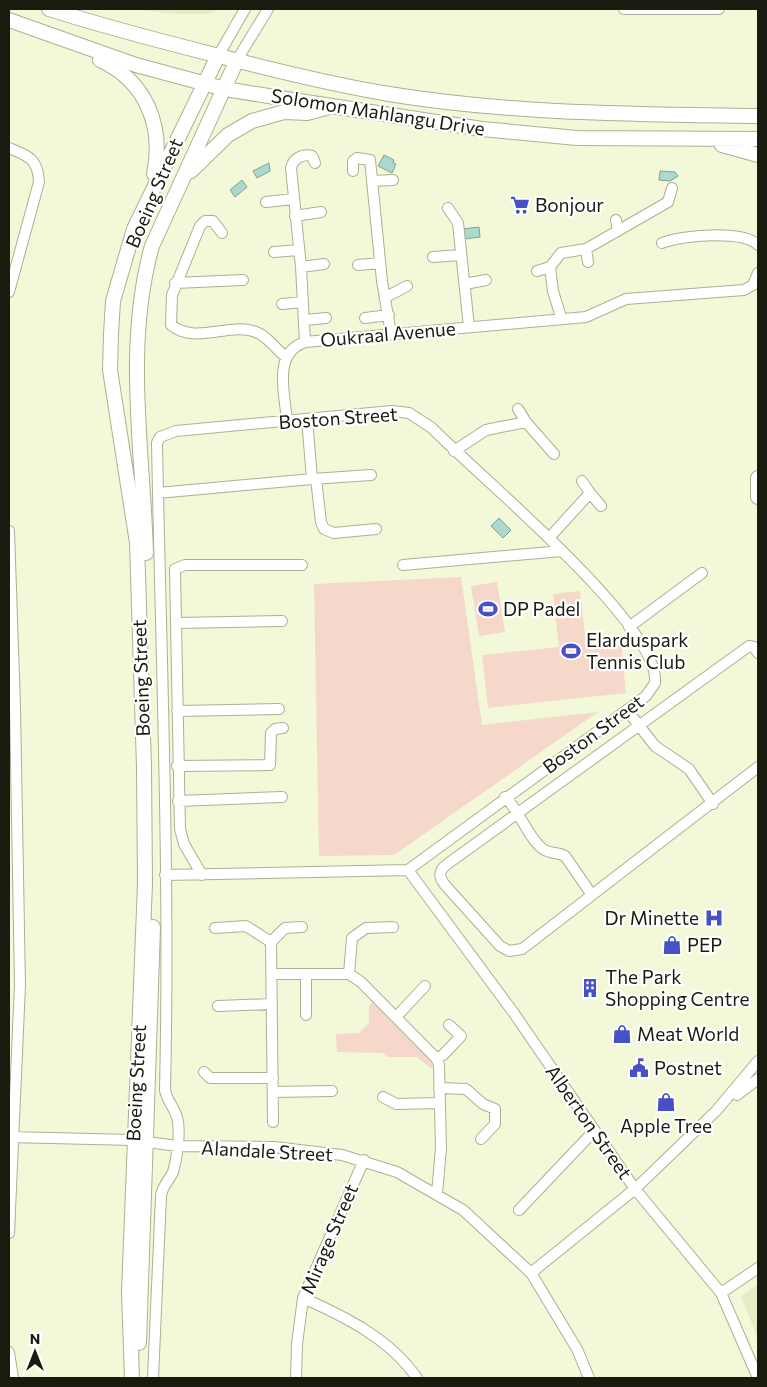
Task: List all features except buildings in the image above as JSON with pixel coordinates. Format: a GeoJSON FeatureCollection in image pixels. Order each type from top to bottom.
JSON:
{"type":"FeatureCollection","features":[{"type":"Feature","properties":{"kind":"main road","name":"Solomon Mahlangu Drive"},"geometry":{"type":"LineString","coordinates":[[49,9],[106,27],[310,79],[390,94],[505,108],[599,113],[758,116]]}},
{"type":"Feature","properties":{"kind":"main road","name":"Solomon Mahlangu Drive"},"geometry":{"type":"LineString","coordinates":[[14,22],[136,65],[226,89],[333,106],[482,129],[577,138],[758,139]]}},
{"type":"Feature","properties":{"kind":"main road"},"geometry":{"type":"LineString","coordinates":[[14,22],[112,65],[128,77],[141,93],[153,116],[157,138],[157,159],[151,192]]}},
{"type":"Feature","properties":{"kind":"main road","name":"Boeing Street"},"geometry":{"type":"LineString","coordinates":[[138,1378],[139,1140],[145,883],[142,686],[137,543],[110,361],[114,302],[134,229],[218,56]]}},
{"type":"Feature","properties":{"kind":"main road","name":"Boeing Street"},"geometry":{"type":"LineString","coordinates":[[132,1378],[129,1293],[153,947],[145,542],[137,370],[138,318],[144,273],[152,246],[226,89],[237,60]]}},
{"type":"Feature","properties":{"kind":"main road"},"geometry":{"type":"LineString","coordinates":[[186,174],[194,170],[228,135],[252,120],[284,112],[307,113],[333,106]]}},
{"type":"Feature","properties":{"kind":"main road"},"geometry":{"type":"LineString","coordinates":[[736,115],[758,110]]}},
{"type":"Feature","properties":{"kind":"main road"},"geometry":{"type":"LineString","coordinates":[[697,139],[758,155]]}},
{"type":"Feature","properties":{"kind":"main road"},"geometry":{"type":"LineString","coordinates":[[758,478],[758,497]]}},
{"type":"Feature","properties":{"kind":"street","name":"Boeing Street"},"geometry":{"type":"LineString","coordinates":[[218,56],[245,9]]}},
{"type":"Feature","properties":{"kind":"street","name":"Boeing Street"},"geometry":{"type":"LineString","coordinates":[[237,60],[268,9]]}},
{"type":"Feature","properties":{"kind":"street"},"geometry":{"type":"LineString","coordinates":[[624,9],[719,9]]}},
{"type":"Feature","properties":{"kind":"street"},"geometry":{"type":"LineString","coordinates":[[9,148],[37,164],[39,182],[9,292]]}},
{"type":"Feature","properties":{"kind":"street"},"geometry":{"type":"LineString","coordinates":[[306,342],[292,164],[298,158],[308,155],[314,158],[315,163]]}},
{"type":"Feature","properties":{"kind":"street"},"geometry":{"type":"LineString","coordinates":[[352,171],[352,163],[355,159],[360,157],[369,159],[373,181],[380,262],[391,334]]}},
{"type":"Feature","properties":{"kind":"street"},"geometry":{"type":"LineString","coordinates":[[373,181],[393,180]]}},
{"type":"Feature","properties":{"kind":"street"},"geometry":{"type":"LineString","coordinates":[[561,317],[554,297],[550,267],[560,248],[591,243],[617,226],[668,202],[672,188]]}},
{"type":"Feature","properties":{"kind":"street"},"geometry":{"type":"LineString","coordinates":[[266,202],[294,199]]}},
{"type":"Feature","properties":{"kind":"street"},"geometry":{"type":"LineString","coordinates":[[448,208],[458,223],[469,327]]}},
{"type":"Feature","properties":{"kind":"street"},"geometry":{"type":"LineString","coordinates":[[295,216],[321,212]]}},
{"type":"Feature","properties":{"kind":"street"},"geometry":{"type":"LineString","coordinates":[[222,233],[214,221],[202,223],[175,283],[170,322],[173,327],[198,334],[251,330],[266,337],[286,357],[283,373],[287,421]]}},
{"type":"Feature","properties":{"kind":"street"},"geometry":{"type":"LineString","coordinates":[[662,244],[683,237],[737,236],[751,239],[758,245]]}},
{"type":"Feature","properties":{"kind":"street"},"geometry":{"type":"LineString","coordinates":[[588,262],[591,243]]}},
{"type":"Feature","properties":{"kind":"street"},"geometry":{"type":"LineString","coordinates":[[274,252],[299,250]]}},
{"type":"Feature","properties":{"kind":"street"},"geometry":{"type":"LineString","coordinates":[[433,257],[461,254]]}},
{"type":"Feature","properties":{"kind":"street"},"geometry":{"type":"LineString","coordinates":[[358,265],[380,262]]}},
{"type":"Feature","properties":{"kind":"street"},"geometry":{"type":"LineString","coordinates":[[301,267],[324,264]]}},
{"type":"Feature","properties":{"kind":"street"},"geometry":{"type":"LineString","coordinates":[[537,271],[550,267]]}},
{"type":"Feature","properties":{"kind":"street","name":"Oukraal Avenue"},"geometry":{"type":"LineString","coordinates":[[286,357],[294,348],[306,342],[561,317],[592,316],[626,299],[744,290],[753,285],[758,273]]}},
{"type":"Feature","properties":{"kind":"street"},"geometry":{"type":"LineString","coordinates":[[175,283],[243,280]]}},
{"type":"Feature","properties":{"kind":"street"},"geometry":{"type":"LineString","coordinates":[[465,284],[486,280]]}},
{"type":"Feature","properties":{"kind":"street"},"geometry":{"type":"LineString","coordinates":[[386,297],[407,286]]}},
{"type":"Feature","properties":{"kind":"street"},"geometry":{"type":"LineString","coordinates":[[282,304],[304,302]]}},
{"type":"Feature","properties":{"kind":"street"},"geometry":{"type":"LineString","coordinates":[[365,318],[389,315]]}},
{"type":"Feature","properties":{"kind":"street"},"geometry":{"type":"LineString","coordinates":[[305,320],[326,318]]}},
{"type":"Feature","properties":{"kind":"street"},"geometry":{"type":"LineString","coordinates":[[518,409],[526,422],[554,454]]}},
{"type":"Feature","properties":{"kind":"street","name":"Boston Street"},"geometry":{"type":"LineString","coordinates":[[157,443],[162,434],[170,431],[402,411],[422,420],[602,590],[653,662],[656,676],[655,683],[646,696],[408,870]]}},
{"type":"Feature","properties":{"kind":"street"},"geometry":{"type":"LineString","coordinates":[[307,419],[314,479],[321,522],[324,529],[334,533],[376,529]]}},
{"type":"Feature","properties":{"kind":"street"},"geometry":{"type":"LineString","coordinates":[[454,451],[486,430],[526,422]]}},
{"type":"Feature","properties":{"kind":"street","name":"Boeing Street"},"geometry":{"type":"LineString","coordinates":[[153,1378],[160,1196],[163,1187],[173,1172],[179,1132],[177,1116],[167,1098],[165,1090],[168,968],[157,443]]}},
{"type":"Feature","properties":{"kind":"street"},"geometry":{"type":"LineString","coordinates":[[158,493],[172,494],[371,475]]}},
{"type":"Feature","properties":{"kind":"street"},"geometry":{"type":"LineString","coordinates":[[582,481],[601,506]]}},
{"type":"Feature","properties":{"kind":"street"},"geometry":{"type":"LineString","coordinates":[[549,538],[590,494]]}},
{"type":"Feature","properties":{"kind":"street"},"geometry":{"type":"LineString","coordinates":[[9,531],[13,845],[20,985],[11,1136],[9,1233]]}},
{"type":"Feature","properties":{"kind":"street"},"geometry":{"type":"LineString","coordinates":[[403,564],[562,551]]}},
{"type":"Feature","properties":{"kind":"street"},"geometry":{"type":"LineString","coordinates":[[202,875],[181,838],[177,766],[174,572],[178,566],[302,565]]}},
{"type":"Feature","properties":{"kind":"street"},"geometry":{"type":"LineString","coordinates":[[629,627],[702,573]]}},
{"type":"Feature","properties":{"kind":"street"},"geometry":{"type":"LineString","coordinates":[[176,624],[282,621]]}},
{"type":"Feature","properties":{"kind":"street"},"geometry":{"type":"LineString","coordinates":[[758,653],[753,646],[749,646],[640,726],[517,812],[440,870],[439,876],[500,946],[509,951],[522,949],[713,804],[758,767]]}},
{"type":"Feature","properties":{"kind":"street"},"geometry":{"type":"LineString","coordinates":[[177,711],[279,709]]}},
{"type":"Feature","properties":{"kind":"street"},"geometry":{"type":"LineString","coordinates":[[627,710],[654,746],[689,769],[713,804]]}},
{"type":"Feature","properties":{"kind":"street"},"geometry":{"type":"LineString","coordinates":[[177,766],[270,765],[271,734],[275,729],[283,728]]}},
{"type":"Feature","properties":{"kind":"street"},"geometry":{"type":"LineString","coordinates":[[178,801],[282,797]]}},
{"type":"Feature","properties":{"kind":"street"},"geometry":{"type":"LineString","coordinates":[[505,798],[517,812],[539,846],[550,852],[565,856],[592,895]]}},
{"type":"Feature","properties":{"kind":"street"},"geometry":{"type":"LineString","coordinates":[[165,875],[408,870]]}},
{"type":"Feature","properties":{"kind":"street","name":"Alberton Street"},"geometry":{"type":"LineString","coordinates":[[408,870],[513,1012],[635,1189],[721,1293],[758,1378]]}},
{"type":"Feature","properties":{"kind":"street"},"geometry":{"type":"LineString","coordinates":[[215,928],[246,926],[270,942]]}},
{"type":"Feature","properties":{"kind":"street"},"geometry":{"type":"LineString","coordinates":[[270,942],[285,928],[302,926]]}},
{"type":"Feature","properties":{"kind":"street"},"geometry":{"type":"LineString","coordinates":[[349,974],[352,938],[366,928],[393,927]]}},
{"type":"Feature","properties":{"kind":"street"},"geometry":{"type":"LineString","coordinates":[[270,942],[273,1122]]}},
{"type":"Feature","properties":{"kind":"street"},"geometry":{"type":"LineString","coordinates":[[272,974],[349,974],[360,982],[436,1058],[439,1065],[440,1103],[437,1194]]}},
{"type":"Feature","properties":{"kind":"street"},"geometry":{"type":"LineString","coordinates":[[306,974],[306,1016]]}},
{"type":"Feature","properties":{"kind":"street"},"geometry":{"type":"LineString","coordinates":[[9,985],[20,985]]}},
{"type":"Feature","properties":{"kind":"street"},"geometry":{"type":"LineString","coordinates":[[396,1017],[426,986]]}},
{"type":"Feature","properties":{"kind":"street"},"geometry":{"type":"LineString","coordinates":[[218,1006],[272,1004]]}},
{"type":"Feature","properties":{"kind":"street"},"geometry":{"type":"LineString","coordinates":[[436,1058],[443,1055],[461,1036],[448,1025]]}},
{"type":"Feature","properties":{"kind":"street"},"geometry":{"type":"LineString","coordinates":[[531,1273],[635,1189],[716,1111],[758,1062]]}},
{"type":"Feature","properties":{"kind":"street"},"geometry":{"type":"LineString","coordinates":[[204,1072],[210,1078],[272,1078]]}},
{"type":"Feature","properties":{"kind":"street"},"geometry":{"type":"LineString","coordinates":[[716,1111],[758,1079]]}},
{"type":"Feature","properties":{"kind":"street"},"geometry":{"type":"LineString","coordinates":[[439,1088],[466,1089],[483,1104],[495,1109],[495,1124],[481,1138]]}},
{"type":"Feature","properties":{"kind":"street"},"geometry":{"type":"LineString","coordinates":[[272,1092],[332,1091]]}},
{"type":"Feature","properties":{"kind":"street"},"geometry":{"type":"LineString","coordinates":[[383,1097],[396,1104],[440,1103]]}},
{"type":"Feature","properties":{"kind":"street"},"geometry":{"type":"LineString","coordinates":[[519,1210],[594,1131]]}},
{"type":"Feature","properties":{"kind":"street","name":"Alandale Street"},"geometry":{"type":"LineString","coordinates":[[11,1136],[139,1140],[177,1146],[274,1147],[323,1152],[364,1160],[397,1172],[462,1210],[484,1228],[531,1273],[577,1349],[589,1378]]}},
{"type":"Feature","properties":{"kind":"street","name":"Mirage Street"},"geometry":{"type":"LineString","coordinates":[[296,1378],[297,1344],[303,1298],[364,1160]]}},
{"type":"Feature","properties":{"kind":"street"},"geometry":{"type":"LineString","coordinates":[[721,1293],[758,1268]]}},
{"type":"Feature","properties":{"kind":"street"},"geometry":{"type":"LineString","coordinates":[[303,1298],[338,1313],[382,1342],[397,1354],[417,1378]]}},
{"type":"Feature","properties":{"kind":"street"},"geometry":{"type":"LineString","coordinates":[[9,1352],[13,1378]]}},
{"type":"Feature","properties":{"kind":"shaded area"},"geometry":{"type":"Polygon","coordinates":[[[133,9],[220,9],[209,14],[176,14],[133,9]]]}},
{"type":"Feature","properties":{"kind":"shaded area"},"geometry":{"type":"Polygon","coordinates":[[[461,577],[482,725],[598,712],[394,855],[319,856],[314,584],[461,577]]]}},
{"type":"Feature","properties":{"kind":"shaded area","name":"DP Padel"},"geometry":{"type":"Polygon","coordinates":[[[497,582],[505,632],[479,636],[471,586],[497,582]]]}},
{"type":"Feature","properties":{"kind":"shaded area","name":"Elarduspark Tennis Club"},"geometry":{"type":"Polygon","coordinates":[[[580,591],[586,644],[621,641],[626,693],[488,708],[482,655],[559,647],[553,594],[580,591]]]}},
{"type":"Feature","properties":{"kind":"shaded area"},"geometry":{"type":"Polygon","coordinates":[[[372,1002],[431,1061],[433,1070],[417,1057],[387,1057],[383,1053],[337,1052],[336,1034],[359,1033],[369,1023],[369,1006],[372,1002]]]}},
{"type":"Feature","properties":{"kind":"shaded area"},"geometry":{"type":"Polygon","coordinates":[[[758,1284],[758,1339],[741,1296],[758,1284]]]}},
{"type":"Feature","properties":{"kind":"water"},"geometry":{"type":"Polygon","coordinates":[[[384,155],[394,160],[393,163],[396,164],[392,173],[378,166],[384,155]]]}},
{"type":"Feature","properties":{"kind":"water"},"geometry":{"type":"Polygon","coordinates":[[[269,163],[270,171],[257,178],[253,171],[269,163]]]}},
{"type":"Feature","properties":{"kind":"water"},"geometry":{"type":"Polygon","coordinates":[[[660,171],[675,172],[678,176],[670,181],[659,180],[660,171]]]}},
{"type":"Feature","properties":{"kind":"water"},"geometry":{"type":"Polygon","coordinates":[[[242,180],[247,187],[235,197],[230,190],[242,180]]]}},
{"type":"Feature","properties":{"kind":"water"},"geometry":{"type":"Polygon","coordinates":[[[479,227],[480,237],[464,239],[463,229],[479,227]]]}},
{"type":"Feature","properties":{"kind":"water"},"geometry":{"type":"Polygon","coordinates":[[[499,518],[511,530],[503,538],[491,526],[499,518]]]}},
{"type":"Feature","properties":{"kind":"place","name":"Bonjour"},"geometry":{"type":"Point","coordinates":[520,205]}},
{"type":"Feature","properties":{"kind":"place","name":"DP Padel"},"geometry":{"type":"Point","coordinates":[488,609]}},
{"type":"Feature","properties":{"kind":"place","name":"Elarduspark Tennis Club"},"geometry":{"type":"Point","coordinates":[571,651]}},
{"type":"Feature","properties":{"kind":"place","name":"Dr Minette"},"geometry":{"type":"Point","coordinates":[714,918]}},
{"type":"Feature","properties":{"kind":"place","name":"PEP"},"geometry":{"type":"Point","coordinates":[672,945]}},
{"type":"Feature","properties":{"kind":"place","name":"The Park Shopping Centre"},"geometry":{"type":"Point","coordinates":[590,988]}},
{"type":"Feature","properties":{"kind":"place","name":"Meat World"},"geometry":{"type":"Point","coordinates":[622,1034]}},
{"type":"Feature","properties":{"kind":"place","name":"Postnet"},"geometry":{"type":"Point","coordinates":[639,1068]}},
{"type":"Feature","properties":{"kind":"place","name":"Apple Tree"},"geometry":{"type":"Point","coordinates":[666,1102]}}]}
